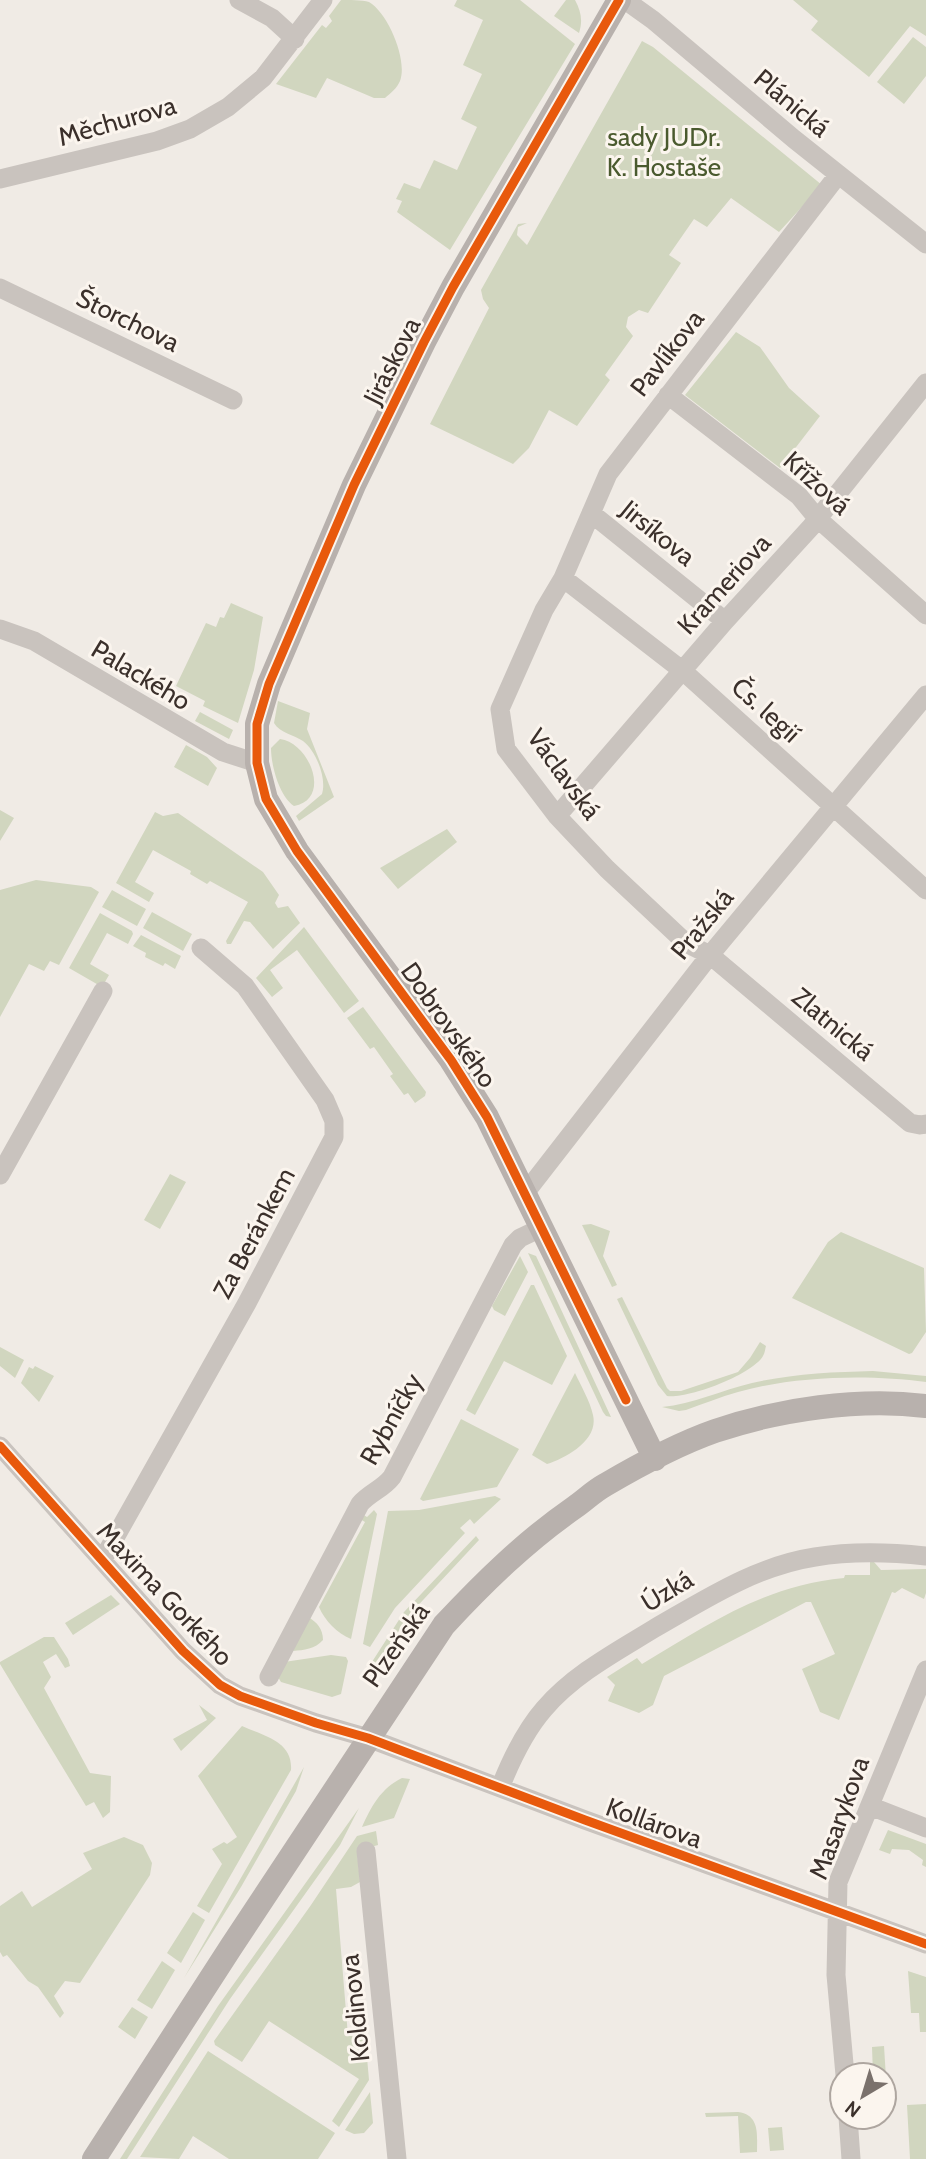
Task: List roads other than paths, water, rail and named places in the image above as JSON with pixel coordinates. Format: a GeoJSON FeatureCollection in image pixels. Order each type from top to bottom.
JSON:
{"type":"FeatureCollection","features":[{"type":"Feature","properties":{"kind":"main road","name":"Jiráskova"},"geometry":{"type":"LineString","coordinates":[[257,763],[257,724],[261,705],[354,485],[453,287],[620,0]]}},
{"type":"Feature","properties":{"kind":"main road","name":"Dobrovského"},"geometry":{"type":"LineString","coordinates":[[257,763],[262,787],[275,817],[297,851],[450,1060],[487,1117],[655,1459]]}},
{"type":"Feature","properties":{"kind":"main road","name":"Plzeňská"},"geometry":{"type":"LineString","coordinates":[[93,2159],[444,1625],[482,1584],[548,1526],[603,1486],[715,1431],[835,1405],[926,1406]]}},
{"type":"Feature","properties":{"kind":"street"},"geometry":{"type":"LineString","coordinates":[[239,0],[272,18],[295,39]]}},
{"type":"Feature","properties":{"kind":"street","name":"Měchurova"},"geometry":{"type":"LineString","coordinates":[[0,179],[157,141],[190,129],[228,107],[263,78],[323,0]]}},
{"type":"Feature","properties":{"kind":"street","name":"Plánická"},"geometry":{"type":"LineString","coordinates":[[625,0],[926,244]]}},
{"type":"Feature","properties":{"kind":"street","name":"Pavlíkova"},"geometry":{"type":"LineString","coordinates":[[563,578],[608,474],[838,175]]}},
{"type":"Feature","properties":{"kind":"street","name":"Štorchova"},"geometry":{"type":"LineString","coordinates":[[0,288],[233,400]]}},
{"type":"Feature","properties":{"kind":"street","name":"Krameriova"},"geometry":{"type":"LineString","coordinates":[[557,816],[725,621],[811,527],[926,383]]}},
{"type":"Feature","properties":{"kind":"street","name":"Křížová"},"geometry":{"type":"LineString","coordinates":[[668,395],[799,496],[817,517],[926,615]]}},
{"type":"Feature","properties":{"kind":"street","name":"Jirsíkova"},"geometry":{"type":"LineString","coordinates":[[591,513],[725,621]]}},
{"type":"Feature","properties":{"kind":"street","name":"Čs. legií"},"geometry":{"type":"LineString","coordinates":[[563,578],[682,671],[926,890]]}},
{"type":"Feature","properties":{"kind":"street","name":"Václavská"},"geometry":{"type":"LineString","coordinates":[[563,578],[544,610],[500,709],[506,749],[557,816],[607,869],[686,943],[710,956]]}},
{"type":"Feature","properties":{"kind":"street","name":"Palackého"},"geometry":{"type":"LineString","coordinates":[[0,629],[34,641],[223,752],[257,763]]}},
{"type":"Feature","properties":{"kind":"street","name":"Pražská"},"geometry":{"type":"LineString","coordinates":[[526,1192],[710,956],[926,695]]}},
{"type":"Feature","properties":{"kind":"street","name":"Za Beránkem"},"geometry":{"type":"LineString","coordinates":[[103,1559],[247,1303],[334,1137],[334,1121],[325,1100],[245,986],[201,948]]}},
{"type":"Feature","properties":{"kind":"street","name":"Zlatnická"},"geometry":{"type":"LineString","coordinates":[[710,956],[911,1123],[926,1124]]}},
{"type":"Feature","properties":{"kind":"street"},"geometry":{"type":"LineString","coordinates":[[0,1175],[103,991]]}},
{"type":"Feature","properties":{"kind":"street","name":"Rybníčky"},"geometry":{"type":"LineString","coordinates":[[269,1677],[360,1504],[385,1486],[392,1476],[513,1245],[520,1238],[543,1227]]}},
{"type":"Feature","properties":{"kind":"street","name":"Maxima Gorkého"},"geometry":{"type":"LineString","coordinates":[[0,1446],[183,1651],[220,1685],[240,1696],[368,1738]]}},
{"type":"Feature","properties":{"kind":"street","name":"Úzká"},"geometry":{"type":"LineString","coordinates":[[500,1788],[526,1735],[562,1691],[598,1663],[720,1590],[768,1569],[812,1557],[860,1553],[926,1556]]}},
{"type":"Feature","properties":{"kind":"street","name":"Masarykova"},"geometry":{"type":"LineString","coordinates":[[844,2061],[836,1975],[838,1882],[926,1670]]}},
{"type":"Feature","properties":{"kind":"street","name":"Kollárova"},"geometry":{"type":"LineString","coordinates":[[368,1738],[926,1944]]}},
{"type":"Feature","properties":{"kind":"street"},"geometry":{"type":"LineString","coordinates":[[870,1806],[926,1828]]}},
{"type":"Feature","properties":{"kind":"street","name":"Koldinova"},"geometry":{"type":"LineString","coordinates":[[366,1851],[397,2159]]}},
{"type":"Feature","properties":{"kind":"street"},"geometry":{"type":"LineString","coordinates":[[849,2131],[851,2159]]}},
{"type":"Feature","properties":{"kind":"park label","name":"sady JUDr. K. Hostaše"},"geometry":{"type":"Point","coordinates":[664,152]}}]}
